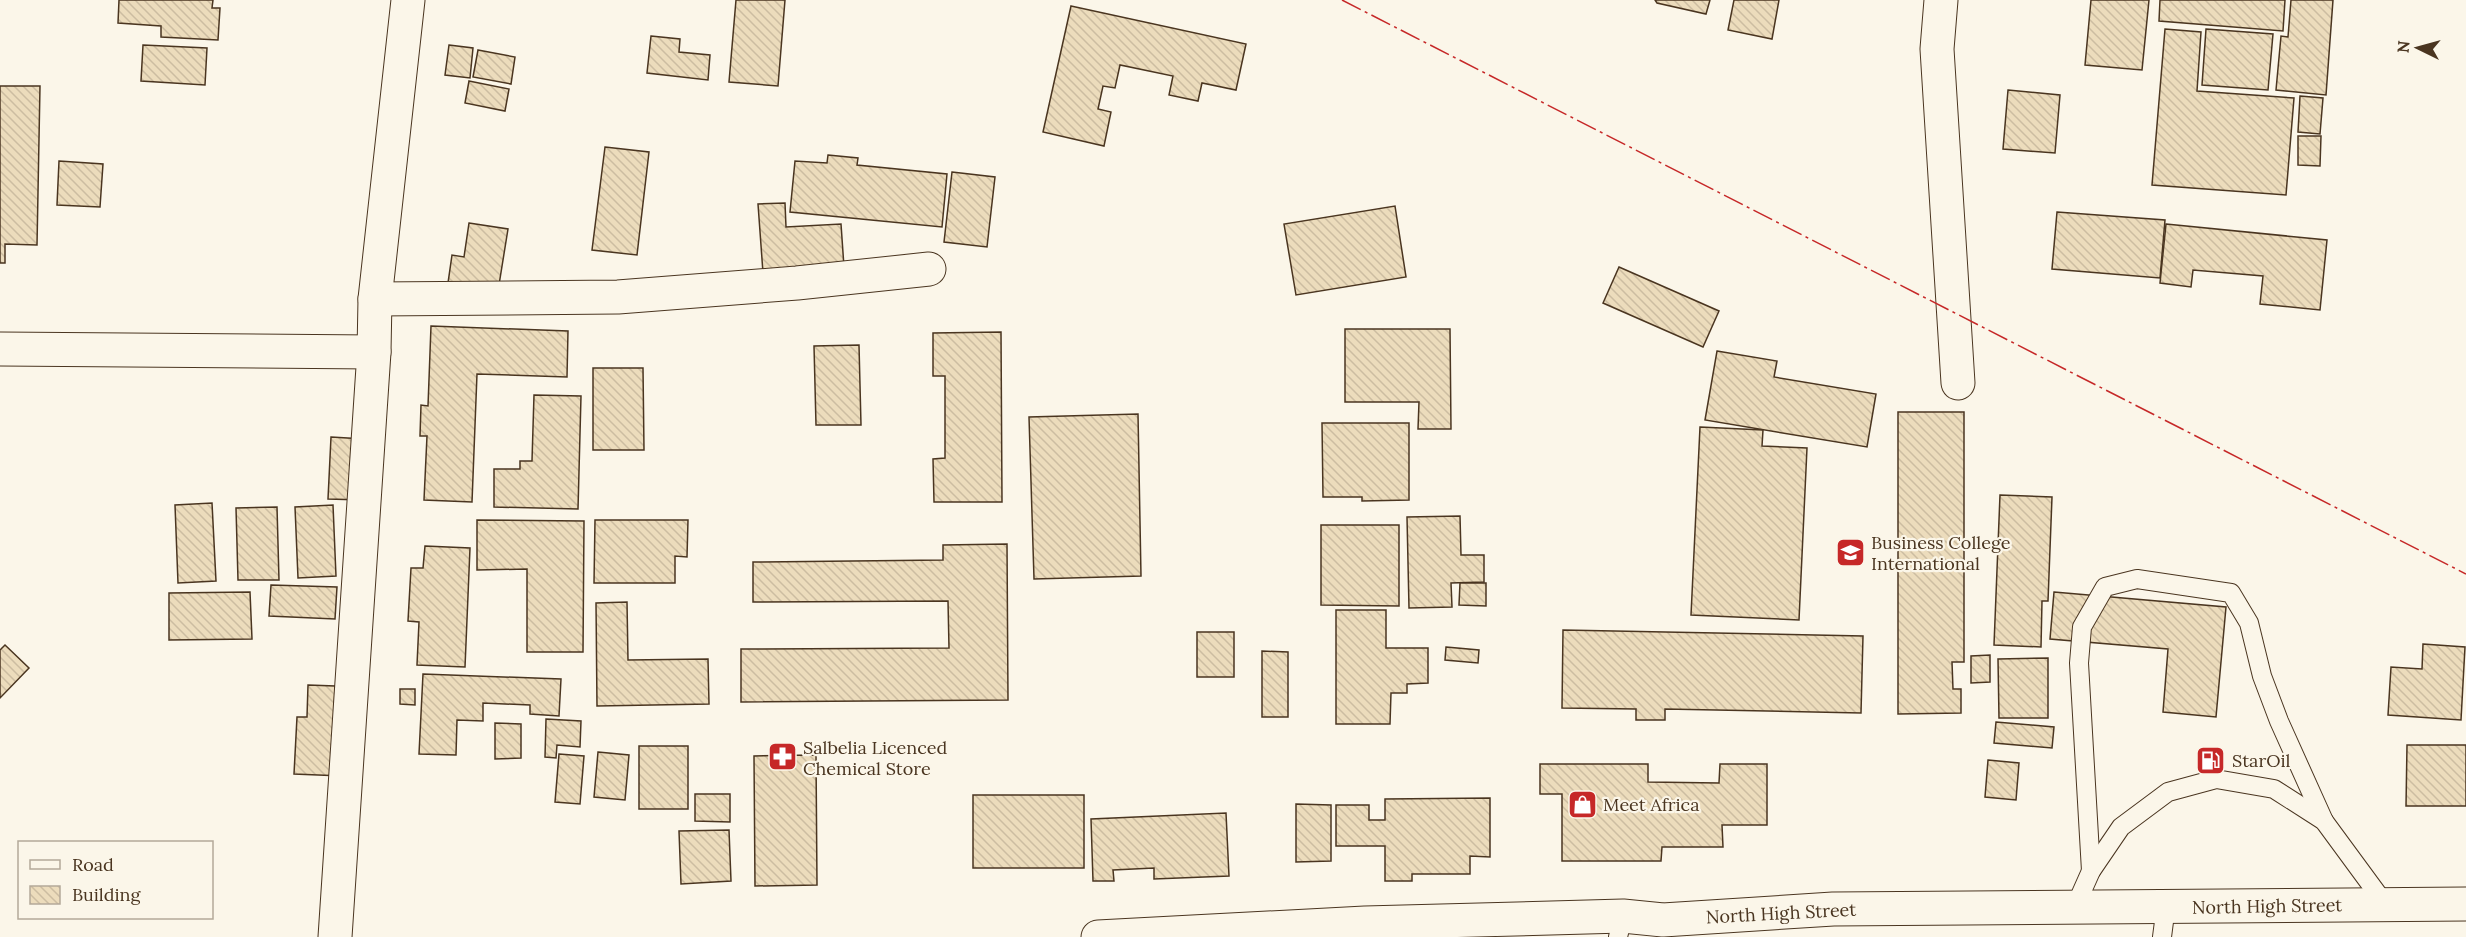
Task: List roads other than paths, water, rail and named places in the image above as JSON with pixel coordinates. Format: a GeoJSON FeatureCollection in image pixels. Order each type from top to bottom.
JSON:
{"type":"FeatureCollection","features":[{"type":"Feature","properties":{"kind":"main road"},"geometry":{"type":"LineString","coordinates":[[335,937],[374,352],[375,299],[408,0]]}},
{"type":"Feature","properties":{"kind":"main road"},"geometry":{"type":"LineString","coordinates":[[1941,0],[1937,49],[1958,383]]}},
{"type":"Feature","properties":{"kind":"main road"},"geometry":{"type":"LineString","coordinates":[[375,299],[618,297],[797,283],[928,269]]}},
{"type":"Feature","properties":{"kind":"main road"},"geometry":{"type":"LineString","coordinates":[[0,349],[374,352]]}},
{"type":"Feature","properties":{"kind":"main road","name":"North High Street"},"geometry":{"type":"LineString","coordinates":[[1100,937],[1367,930],[1621,927],[1663,920],[1833,909],[2074,907],[2164,922],[2385,904],[2466,904]]}},
{"type":"Feature","properties":{"kind":"lane"},"geometry":{"type":"LineString","coordinates":[[2091,871],[2079,663],[2082,627],[2105,587],[2137,579],[2231,593],[2248,623],[2262,676],[2279,721],[2324,821],[2385,904]]}},
{"type":"Feature","properties":{"kind":"lane"},"geometry":{"type":"LineString","coordinates":[[2074,907],[2091,871],[2121,827],[2168,792],[2217,779],[2274,789],[2324,821]]}},
{"type":"Feature","properties":{"kind":"place","name":"Business College International"},"geometry":{"type":"Point","coordinates":[1850,552]}},
{"type":"Feature","properties":{"kind":"place","name":"Salbelia Licenced Chemical Store"},"geometry":{"type":"Point","coordinates":[782,757]}},
{"type":"Feature","properties":{"kind":"place","name":"StarOil"},"geometry":{"type":"Point","coordinates":[2211,760]}},
{"type":"Feature","properties":{"kind":"place","name":"Meet Africa"},"geometry":{"type":"Point","coordinates":[1582,804]}}]}
